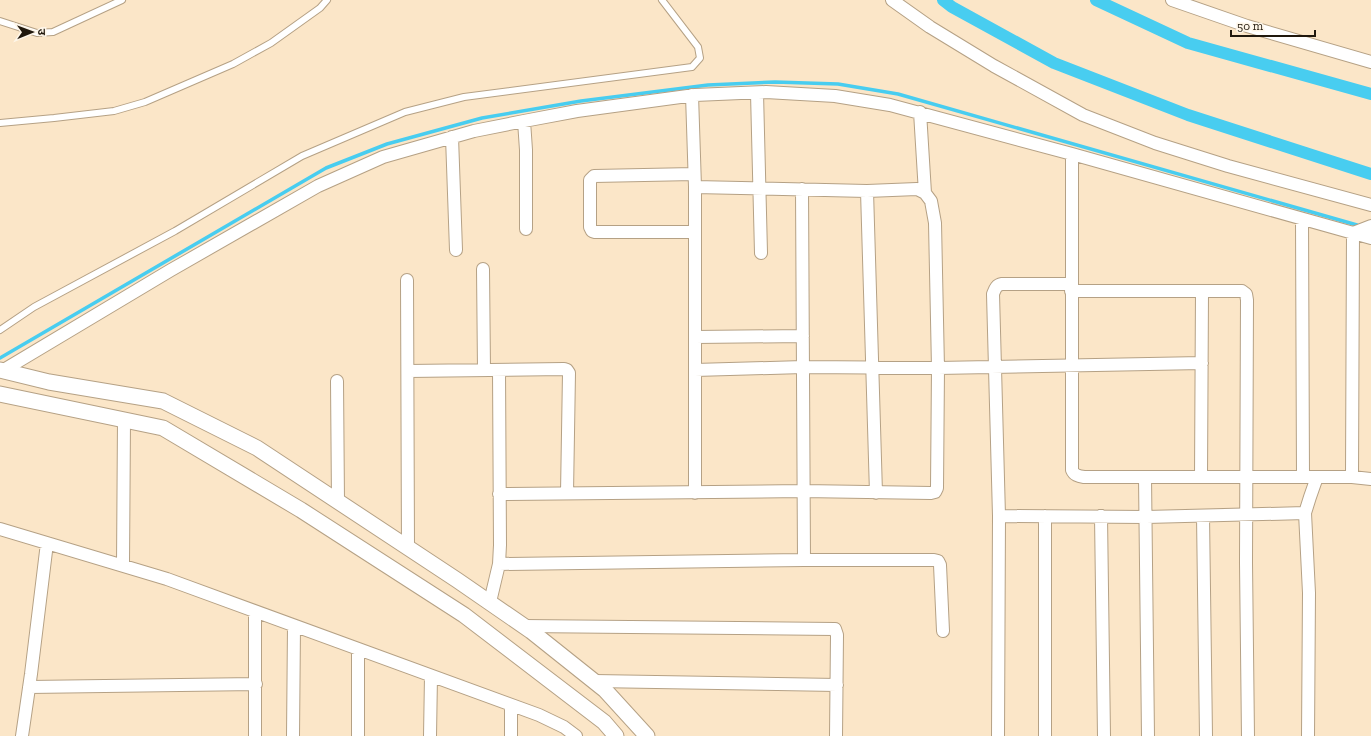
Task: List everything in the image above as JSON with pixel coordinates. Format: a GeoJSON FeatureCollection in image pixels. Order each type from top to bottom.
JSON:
{"type":"FeatureCollection","features":[{"type":"Feature","properties":{"kind":"street"},"geometry":{"type":"LineString","coordinates":[[892,0],[930,27],[994,66],[1083,115],[1155,143],[1228,166],[1371,205]]}},
{"type":"Feature","properties":{"kind":"street"},"geometry":{"type":"LineString","coordinates":[[1172,0],[1248,26],[1371,62]]}},
{"type":"Feature","properties":{"kind":"street"},"geometry":{"type":"LineString","coordinates":[[757,92],[761,253]]}},
{"type":"Feature","properties":{"kind":"street"},"geometry":{"type":"LineString","coordinates":[[1,371],[171,270],[318,186],[383,157],[474,131],[577,111],[692,95],[757,92],[835,96],[890,105],[1072,154],[1371,238]]}},
{"type":"Feature","properties":{"kind":"street"},"geometry":{"type":"LineString","coordinates":[[692,95],[695,232],[695,493]]}},
{"type":"Feature","properties":{"kind":"street"},"geometry":{"type":"LineString","coordinates":[[920,112],[925,193]]}},
{"type":"Feature","properties":{"kind":"street"},"geometry":{"type":"LineString","coordinates":[[524,122],[526,150],[526,229]]}},
{"type":"Feature","properties":{"kind":"street"},"geometry":{"type":"LineString","coordinates":[[452,137],[456,250]]}},
{"type":"Feature","properties":{"kind":"street"},"geometry":{"type":"LineString","coordinates":[[1072,154],[1072,470],[1074,474],[1084,477],[1303,476],[1371,479]]}},
{"type":"Feature","properties":{"kind":"street"},"geometry":{"type":"LineString","coordinates":[[694,174],[594,176],[590,180],[590,227],[592,231],[595,232],[695,232]]}},
{"type":"Feature","properties":{"kind":"street"},"geometry":{"type":"LineString","coordinates":[[499,494],[935,492],[937,488],[938,368],[935,223],[931,201],[925,193],[917,189],[867,191],[802,189],[760,190],[694,187]]}},
{"type":"Feature","properties":{"kind":"street"},"geometry":{"type":"LineString","coordinates":[[802,189],[804,560]]}},
{"type":"Feature","properties":{"kind":"street"},"geometry":{"type":"LineString","coordinates":[[867,191],[871,276],[876,493]]}},
{"type":"Feature","properties":{"kind":"street"},"geometry":{"type":"LineString","coordinates":[[1302,219],[1303,476]]}},
{"type":"Feature","properties":{"kind":"street"},"geometry":{"type":"LineString","coordinates":[[1353,233],[1371,226]]}},
{"type":"Feature","properties":{"kind":"street"},"geometry":{"type":"LineString","coordinates":[[1352,477],[1353,233]]}},
{"type":"Feature","properties":{"kind":"street"},"geometry":{"type":"LineString","coordinates":[[483,268],[484,370]]}},
{"type":"Feature","properties":{"kind":"street"},"geometry":{"type":"LineString","coordinates":[[407,280],[408,548]]}},
{"type":"Feature","properties":{"kind":"street"},"geometry":{"type":"LineString","coordinates":[[998,736],[999,516],[993,294],[998,285],[1238,291],[1244,293],[1247,297],[1246,515],[1248,736]]}},
{"type":"Feature","properties":{"kind":"street"},"geometry":{"type":"LineString","coordinates":[[1201,477],[1202,291]]}},
{"type":"Feature","properties":{"kind":"street"},"geometry":{"type":"LineString","coordinates":[[695,338],[803,336]]}},
{"type":"Feature","properties":{"kind":"street"},"geometry":{"type":"LineString","coordinates":[[695,370],[803,367],[938,368],[1073,364],[1202,363]]}},
{"type":"Feature","properties":{"kind":"street"},"geometry":{"type":"LineString","coordinates":[[490,602],[499,564],[499,370]]}},
{"type":"Feature","properties":{"kind":"street"},"geometry":{"type":"LineString","coordinates":[[408,371],[567,370],[569,373],[567,493]]}},
{"type":"Feature","properties":{"kind":"street"},"geometry":{"type":"LineString","coordinates":[[1,371],[49,382],[163,401],[257,448],[490,602],[523,626],[605,690],[647,736]]}},
{"type":"Feature","properties":{"kind":"street"},"geometry":{"type":"LineString","coordinates":[[337,381],[338,502]]}},
{"type":"Feature","properties":{"kind":"street"},"geometry":{"type":"LineString","coordinates":[[0,394],[163,428],[301,510],[464,615],[604,722],[616,736]]}},
{"type":"Feature","properties":{"kind":"street"},"geometry":{"type":"LineString","coordinates":[[123,565],[124,420]]}},
{"type":"Feature","properties":{"kind":"street"},"geometry":{"type":"LineString","coordinates":[[1145,477],[1148,736]]}},
{"type":"Feature","properties":{"kind":"street"},"geometry":{"type":"LineString","coordinates":[[1308,736],[1309,593],[1305,513],[1318,477]]}},
{"type":"Feature","properties":{"kind":"street"},"geometry":{"type":"LineString","coordinates":[[999,516],[1146,517],[1305,513]]}},
{"type":"Feature","properties":{"kind":"street"},"geometry":{"type":"LineString","coordinates":[[1045,516],[1045,736]]}},
{"type":"Feature","properties":{"kind":"street"},"geometry":{"type":"LineString","coordinates":[[1101,516],[1104,736]]}},
{"type":"Feature","properties":{"kind":"street"},"geometry":{"type":"LineString","coordinates":[[1203,516],[1206,736]]}},
{"type":"Feature","properties":{"kind":"street"},"geometry":{"type":"LineString","coordinates":[[0,529],[167,579],[511,705],[564,726],[576,736]]}},
{"type":"Feature","properties":{"kind":"street"},"geometry":{"type":"LineString","coordinates":[[22,736],[47,543]]}},
{"type":"Feature","properties":{"kind":"street"},"geometry":{"type":"LineString","coordinates":[[499,564],[897,559],[938,561],[940,565],[943,631]]}},
{"type":"Feature","properties":{"kind":"street"},"geometry":{"type":"LineString","coordinates":[[255,612],[255,736]]}},
{"type":"Feature","properties":{"kind":"street"},"geometry":{"type":"LineString","coordinates":[[293,736],[294,626]]}},
{"type":"Feature","properties":{"kind":"street"},"geometry":{"type":"LineString","coordinates":[[523,626],[833,628],[837,635],[836,736]]}},
{"type":"Feature","properties":{"kind":"street"},"geometry":{"type":"LineString","coordinates":[[358,649],[358,736]]}},
{"type":"Feature","properties":{"kind":"street"},"geometry":{"type":"LineString","coordinates":[[430,736],[431,676]]}},
{"type":"Feature","properties":{"kind":"street"},"geometry":{"type":"LineString","coordinates":[[594,681],[837,685]]}},
{"type":"Feature","properties":{"kind":"street"},"geometry":{"type":"LineString","coordinates":[[29,687],[256,684]]}},
{"type":"Feature","properties":{"kind":"street"},"geometry":{"type":"LineString","coordinates":[[511,705],[511,736]]}},
{"type":"Feature","properties":{"kind":"lane"},"geometry":{"type":"LineString","coordinates":[[0,21],[37,33],[49,33],[122,0]]}},
{"type":"Feature","properties":{"kind":"lane"},"geometry":{"type":"LineString","coordinates":[[0,123],[114,111],[145,102],[233,64],[252,54],[271,43],[320,8],[327,0]]}},
{"type":"Feature","properties":{"kind":"lane"},"geometry":{"type":"LineString","coordinates":[[0,330],[34,308],[175,231],[302,156],[405,112],[464,98],[692,67],[700,58],[698,47],[662,0]]}},
{"type":"Feature","properties":{"kind":"waterway"},"geometry":{"type":"LineString","coordinates":[[943,0],[952,7],[1054,63],[1188,115],[1371,174]]}},
{"type":"Feature","properties":{"kind":"waterway"},"geometry":{"type":"LineString","coordinates":[[1096,0],[1188,43],[1371,94]]}},
{"type":"Feature","properties":{"kind":"waterway"},"geometry":{"type":"LineString","coordinates":[[0,358],[326,168],[387,144],[482,118],[581,101],[708,85],[775,82],[838,84],[898,94],[1357,225]]}}]}
